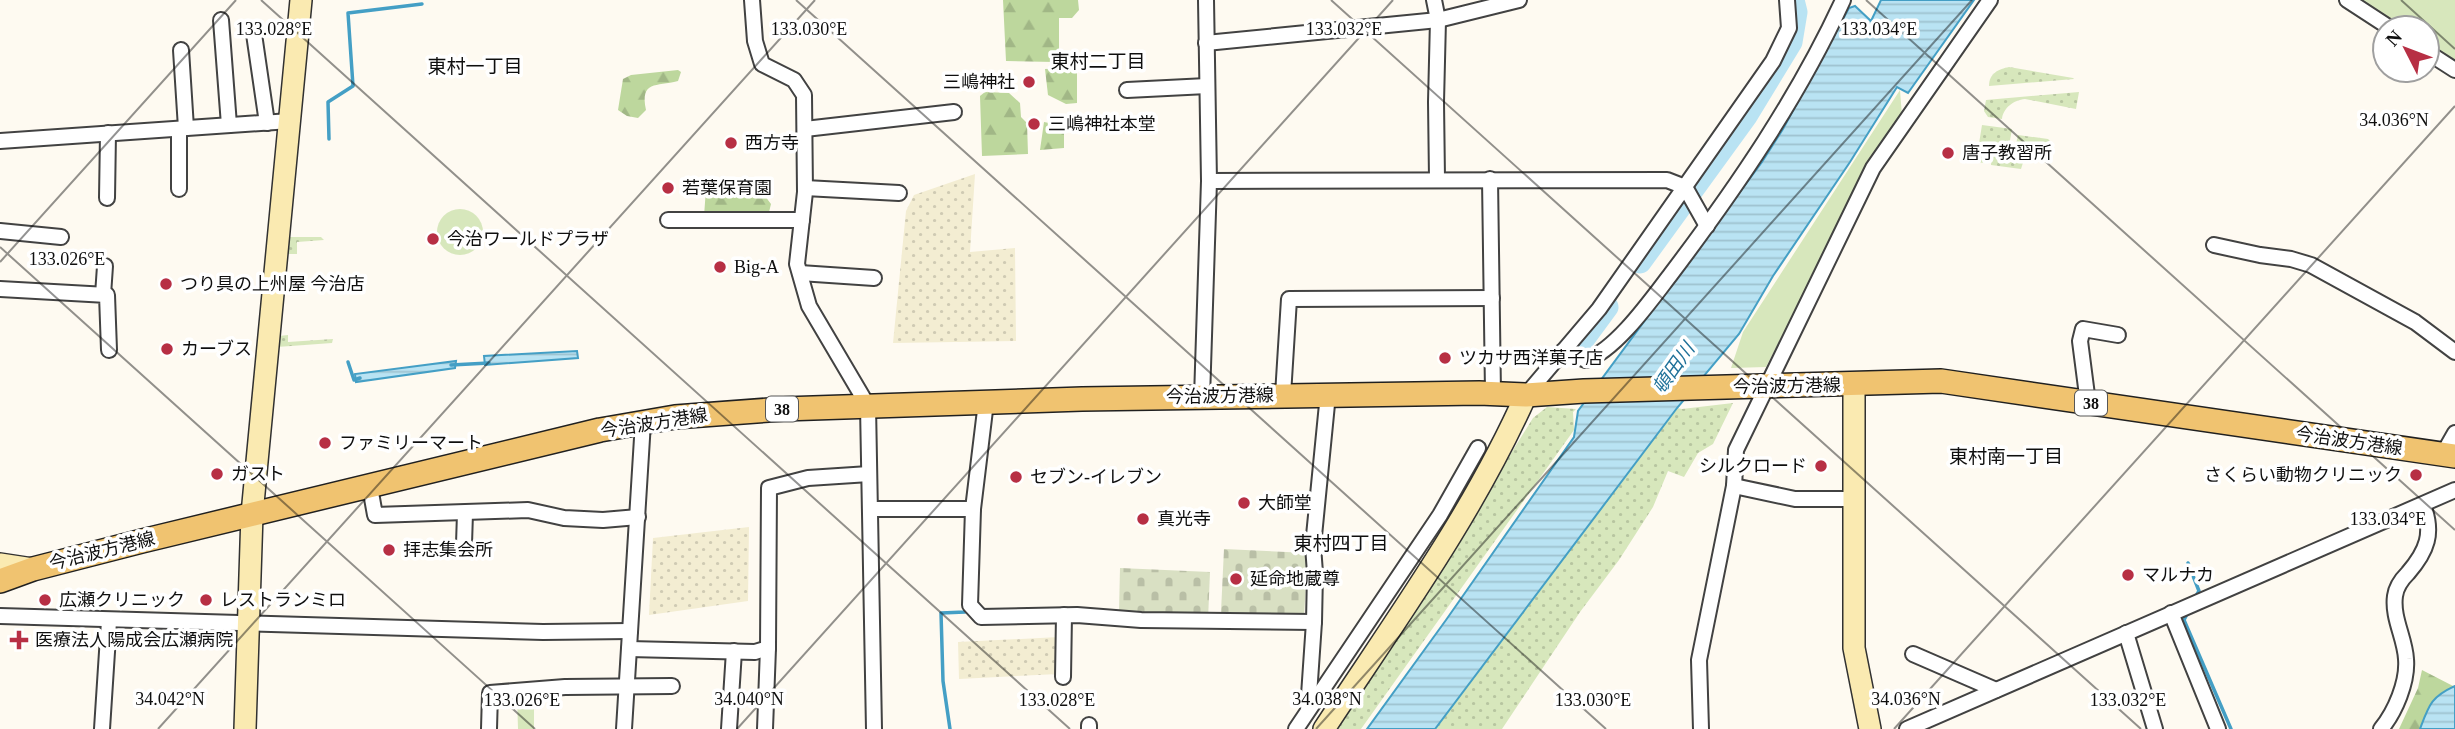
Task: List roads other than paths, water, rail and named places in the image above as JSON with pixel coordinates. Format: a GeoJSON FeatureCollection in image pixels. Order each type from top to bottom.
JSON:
{"type":"FeatureCollection","features":[{"type":"Feature","properties":{"kind":"main road","name":"今治波方港線"},"geometry":{"type":"LineString","coordinates":[[0,581],[33,569],[600,430],[643,422],[746,411],[1328,394],[1526,395],[1941,381],[2449,455]]}},
{"type":"Feature","properties":{"kind":"street"},"geometry":{"type":"LineString","coordinates":[[245,729],[252,514],[301,0]]}},
{"type":"Feature","properties":{"kind":"street"},"geometry":{"type":"LineString","coordinates":[[752,0],[755,41],[762,64],[794,80],[804,95],[805,188],[797,264],[809,306],[868,406],[874,729]]}},
{"type":"Feature","properties":{"kind":"street"},"geometry":{"type":"LineString","coordinates":[[1202,398],[1209,181],[1206,0]]}},
{"type":"Feature","properties":{"kind":"street"},"geometry":{"type":"LineString","coordinates":[[1434,0],[1438,20],[1437,179]]}},
{"type":"Feature","properties":{"kind":"street"},"geometry":{"type":"LineString","coordinates":[[1206,43],[1438,20],[1519,0]]}},
{"type":"Feature","properties":{"kind":"street"},"geometry":{"type":"LineString","coordinates":[[1324,729],[1424,578],[1480,485],[1526,395],[1599,309],[1773,61],[1789,28],[1787,0]]}},
{"type":"Feature","properties":{"kind":"street"},"geometry":{"type":"LineString","coordinates":[[1563,351],[1586,360],[1596,356],[1639,315],[1707,226],[1773,131],[1828,33],[1843,0]]}},
{"type":"Feature","properties":{"kind":"street"},"geometry":{"type":"LineString","coordinates":[[1701,729],[1699,660],[1734,486],[1736,450],[1873,168],[1990,0]]}},
{"type":"Feature","properties":{"kind":"street"},"geometry":{"type":"LineString","coordinates":[[2347,0],[2371,16]]}},
{"type":"Feature","properties":{"kind":"street"},"geometry":{"type":"LineString","coordinates":[[221,20],[229,125]]}},
{"type":"Feature","properties":{"kind":"street"},"geometry":{"type":"LineString","coordinates":[[254,34],[267,123]]}},
{"type":"Feature","properties":{"kind":"street"},"geometry":{"type":"LineString","coordinates":[[179,190],[182,129],[181,50]]}},
{"type":"Feature","properties":{"kind":"street"},"geometry":{"type":"LineString","coordinates":[[1127,90],[1207,86]]}},
{"type":"Feature","properties":{"kind":"street"},"geometry":{"type":"LineString","coordinates":[[805,129],[954,112]]}},
{"type":"Feature","properties":{"kind":"street"},"geometry":{"type":"LineString","coordinates":[[0,141],[290,121]]}},
{"type":"Feature","properties":{"kind":"street"},"geometry":{"type":"LineString","coordinates":[[107,198],[108,134]]}},
{"type":"Feature","properties":{"kind":"street"},"geometry":{"type":"LineString","coordinates":[[1490,179],[1493,393]]}},
{"type":"Feature","properties":{"kind":"street"},"geometry":{"type":"LineString","coordinates":[[1209,181],[1667,180],[1685,187],[1707,226]]}},
{"type":"Feature","properties":{"kind":"street"},"geometry":{"type":"LineString","coordinates":[[805,188],[900,193]]}},
{"type":"Feature","properties":{"kind":"street"},"geometry":{"type":"LineString","coordinates":[[668,220],[802,220]]}},
{"type":"Feature","properties":{"kind":"street"},"geometry":{"type":"LineString","coordinates":[[0,231],[61,237]]}},
{"type":"Feature","properties":{"kind":"street"},"geometry":{"type":"LineString","coordinates":[[2214,244],[2311,265],[2415,322],[2455,352]]}},
{"type":"Feature","properties":{"kind":"street"},"geometry":{"type":"LineString","coordinates":[[103,295],[105,267]]}},
{"type":"Feature","properties":{"kind":"street"},"geometry":{"type":"LineString","coordinates":[[800,274],[874,278]]}},
{"type":"Feature","properties":{"kind":"street"},"geometry":{"type":"LineString","coordinates":[[0,289],[107,295],[109,350]]}},
{"type":"Feature","properties":{"kind":"street"},"geometry":{"type":"LineString","coordinates":[[1283,395],[1289,299],[1492,298]]}},
{"type":"Feature","properties":{"kind":"street"},"geometry":{"type":"LineString","coordinates":[[2088,403],[2080,341],[2083,328],[2118,335]]}},
{"type":"Feature","properties":{"kind":"street"},"geometry":{"type":"LineString","coordinates":[[1854,385],[1854,648],[1870,729]]}},
{"type":"Feature","properties":{"kind":"street"},"geometry":{"type":"LineString","coordinates":[[1307,711],[1314,622],[1315,573],[1312,546],[1328,394]]}},
{"type":"Feature","properties":{"kind":"street"},"geometry":{"type":"LineString","coordinates":[[986,402],[973,509],[970,605],[981,617],[1064,615],[1141,620],[1314,622]]}},
{"type":"Feature","properties":{"kind":"street"},"geometry":{"type":"LineString","coordinates":[[624,729],[643,422]]}},
{"type":"Feature","properties":{"kind":"street"},"geometry":{"type":"LineString","coordinates":[[2449,455],[2455,433]]}},
{"type":"Feature","properties":{"kind":"street"},"geometry":{"type":"LineString","coordinates":[[1296,729],[1440,515],[1478,448]]}},
{"type":"Feature","properties":{"kind":"street"},"geometry":{"type":"LineString","coordinates":[[765,729],[769,488],[808,478],[869,474]]}},
{"type":"Feature","properties":{"kind":"street"},"geometry":{"type":"LineString","coordinates":[[1734,486],[1795,499],[1854,499]]}},
{"type":"Feature","properties":{"kind":"street"},"geometry":{"type":"LineString","coordinates":[[370,487],[375,515],[528,510],[564,518],[603,520],[638,517]]}},
{"type":"Feature","properties":{"kind":"street"},"geometry":{"type":"LineString","coordinates":[[1906,729],[2455,490]]}},
{"type":"Feature","properties":{"kind":"street"},"geometry":{"type":"LineString","coordinates":[[2381,729],[2387,722],[2405,681],[2407,660],[2394,608],[2395,592],[2419,560],[2426,543],[2430,522],[2423,505]]}},
{"type":"Feature","properties":{"kind":"street"},"geometry":{"type":"LineString","coordinates":[[870,509],[973,509]]}},
{"type":"Feature","properties":{"kind":"street"},"geometry":{"type":"LineString","coordinates":[[464,544],[465,513]]}},
{"type":"Feature","properties":{"kind":"street"},"geometry":{"type":"LineString","coordinates":[[0,564],[33,569]]}},
{"type":"Feature","properties":{"kind":"street"},"geometry":{"type":"LineString","coordinates":[[2171,613],[2218,729]]}},
{"type":"Feature","properties":{"kind":"street"},"geometry":{"type":"LineString","coordinates":[[1063,677],[1064,615]]}},
{"type":"Feature","properties":{"kind":"street"},"geometry":{"type":"LineString","coordinates":[[0,616],[248,625],[543,632],[630,631]]}},
{"type":"Feature","properties":{"kind":"street"},"geometry":{"type":"LineString","coordinates":[[102,729],[109,621]]}},
{"type":"Feature","properties":{"kind":"street"},"geometry":{"type":"LineString","coordinates":[[2126,633],[2155,729]]}},
{"type":"Feature","properties":{"kind":"street"},"geometry":{"type":"LineString","coordinates":[[629,649],[755,652],[768,648]]}},
{"type":"Feature","properties":{"kind":"street"},"geometry":{"type":"LineString","coordinates":[[729,729],[734,651]]}},
{"type":"Feature","properties":{"kind":"street"},"geometry":{"type":"LineString","coordinates":[[1913,654],[1996,690]]}},
{"type":"Feature","properties":{"kind":"street"},"geometry":{"type":"LineString","coordinates":[[489,729],[490,693],[672,685]]}},
{"type":"Feature","properties":{"kind":"water","name":"頓田川"},"geometry":{"type":"Polygon","coordinates":[[[1881,0],[1974,0],[1908,93],[1897,87],[1773,276],[1739,334],[1677,408],[1435,729],[1367,729],[1574,437],[1578,411],[1762,162],[1849,8],[1855,6],[1871,21],[1881,0]]]}},
{"type":"Feature","properties":{"kind":"water"},"geometry":{"type":"Polygon","coordinates":[[[577,351],[578,358],[485,365],[484,356],[577,351]]]}},
{"type":"Feature","properties":{"kind":"water"},"geometry":{"type":"Polygon","coordinates":[[[456,361],[455,368],[356,382],[355,374],[456,361]]]}},
{"type":"Feature","properties":{"kind":"water"},"geometry":{"type":"Polygon","coordinates":[[[2455,686],[2455,729],[2420,729],[2432,703],[2455,686]]]}},
{"type":"Feature","properties":{"kind":"waterway"},"geometry":{"type":"LineString","coordinates":[[1640,262],[1746,116],[1791,42],[1796,12],[1793,0]]}},
{"type":"Feature","properties":{"kind":"waterway"},"geometry":{"type":"LineString","coordinates":[[329,139],[328,102],[353,86],[348,13],[422,4]]}},
{"type":"Feature","properties":{"kind":"waterway"},"geometry":{"type":"LineString","coordinates":[[1582,341],[1607,307]]}},
{"type":"Feature","properties":{"kind":"waterway"},"geometry":{"type":"LineString","coordinates":[[348,362],[354,380],[360,378]]}},
{"type":"Feature","properties":{"kind":"waterway"},"geometry":{"type":"LineString","coordinates":[[451,365],[489,363]]}},
{"type":"Feature","properties":{"kind":"waterway"},"geometry":{"type":"LineString","coordinates":[[2188,563],[2199,591],[2196,596]]}},
{"type":"Feature","properties":{"kind":"waterway"},"geometry":{"type":"LineString","coordinates":[[950,729],[943,681],[941,613],[965,612],[965,608]]}},
{"type":"Feature","properties":{"kind":"waterway"},"geometry":{"type":"LineString","coordinates":[[2188,612],[2184,620],[2231,729]]}},
{"type":"Feature","properties":{"kind":"place","name":"三嶋神社"},"geometry":{"type":"Point","coordinates":[1029,82]}},
{"type":"Feature","properties":{"kind":"place","name":"三嶋神社本堂"},"geometry":{"type":"Point","coordinates":[1034,124]}},
{"type":"Feature","properties":{"kind":"place","name":"西方寺"},"geometry":{"type":"Point","coordinates":[731,143]}},
{"type":"Feature","properties":{"kind":"place","name":"唐子教習所"},"geometry":{"type":"Point","coordinates":[1948,153]}},
{"type":"Feature","properties":{"kind":"place","name":"若葉保育園"},"geometry":{"type":"Point","coordinates":[668,188]}},
{"type":"Feature","properties":{"kind":"place","name":"今治ワールドプラザ"},"geometry":{"type":"Point","coordinates":[433,239]}},
{"type":"Feature","properties":{"kind":"place","name":"Big-A"},"geometry":{"type":"Point","coordinates":[720,267]}},
{"type":"Feature","properties":{"kind":"place","name":"つり具の上州屋 今治店"},"geometry":{"type":"Point","coordinates":[166,284]}},
{"type":"Feature","properties":{"kind":"place","name":"カーブス"},"geometry":{"type":"Point","coordinates":[167,349]}},
{"type":"Feature","properties":{"kind":"place","name":"ツカサ西洋菓子店"},"geometry":{"type":"Point","coordinates":[1445,358]}},
{"type":"Feature","properties":{"kind":"place","name":"ファミリーマート"},"geometry":{"type":"Point","coordinates":[325,443]}},
{"type":"Feature","properties":{"kind":"place","name":"シルクロード"},"geometry":{"type":"Point","coordinates":[1821,466]}},
{"type":"Feature","properties":{"kind":"place","name":"ガスト"},"geometry":{"type":"Point","coordinates":[217,474]}},
{"type":"Feature","properties":{"kind":"place","name":"さくらい動物クリニック"},"geometry":{"type":"Point","coordinates":[2416,475]}},
{"type":"Feature","properties":{"kind":"place","name":"セブン-イレブン"},"geometry":{"type":"Point","coordinates":[1016,477]}},
{"type":"Feature","properties":{"kind":"place","name":"大師堂"},"geometry":{"type":"Point","coordinates":[1244,503]}},
{"type":"Feature","properties":{"kind":"place","name":"真光寺"},"geometry":{"type":"Point","coordinates":[1143,519]}},
{"type":"Feature","properties":{"kind":"place","name":"拝志集会所"},"geometry":{"type":"Point","coordinates":[389,550]}},
{"type":"Feature","properties":{"kind":"place","name":"マルナカ"},"geometry":{"type":"Point","coordinates":[2128,575]}},
{"type":"Feature","properties":{"kind":"place","name":"延命地蔵尊"},"geometry":{"type":"Point","coordinates":[1236,579]}},
{"type":"Feature","properties":{"kind":"place","name":"広瀬クリニック"},"geometry":{"type":"Point","coordinates":[45,600]}},
{"type":"Feature","properties":{"kind":"place","name":"レストランミロ"},"geometry":{"type":"Point","coordinates":[206,600]}},
{"type":"Feature","properties":{"kind":"place","name":"医療法人陽成会広瀬病院"},"geometry":{"type":"Point","coordinates":[19,640]}},
{"type":"Feature","properties":{"kind":"district","name":"東村二丁目"},"geometry":{"type":"Point","coordinates":[1098,61]}},
{"type":"Feature","properties":{"kind":"district","name":"東村一丁目"},"geometry":{"type":"Point","coordinates":[475,66]}},
{"type":"Feature","properties":{"kind":"district","name":"東村南一丁目"},"geometry":{"type":"Point","coordinates":[2006,456]}},
{"type":"Feature","properties":{"kind":"district","name":"東村四丁目"},"geometry":{"type":"Point","coordinates":[1341,543]}}]}
